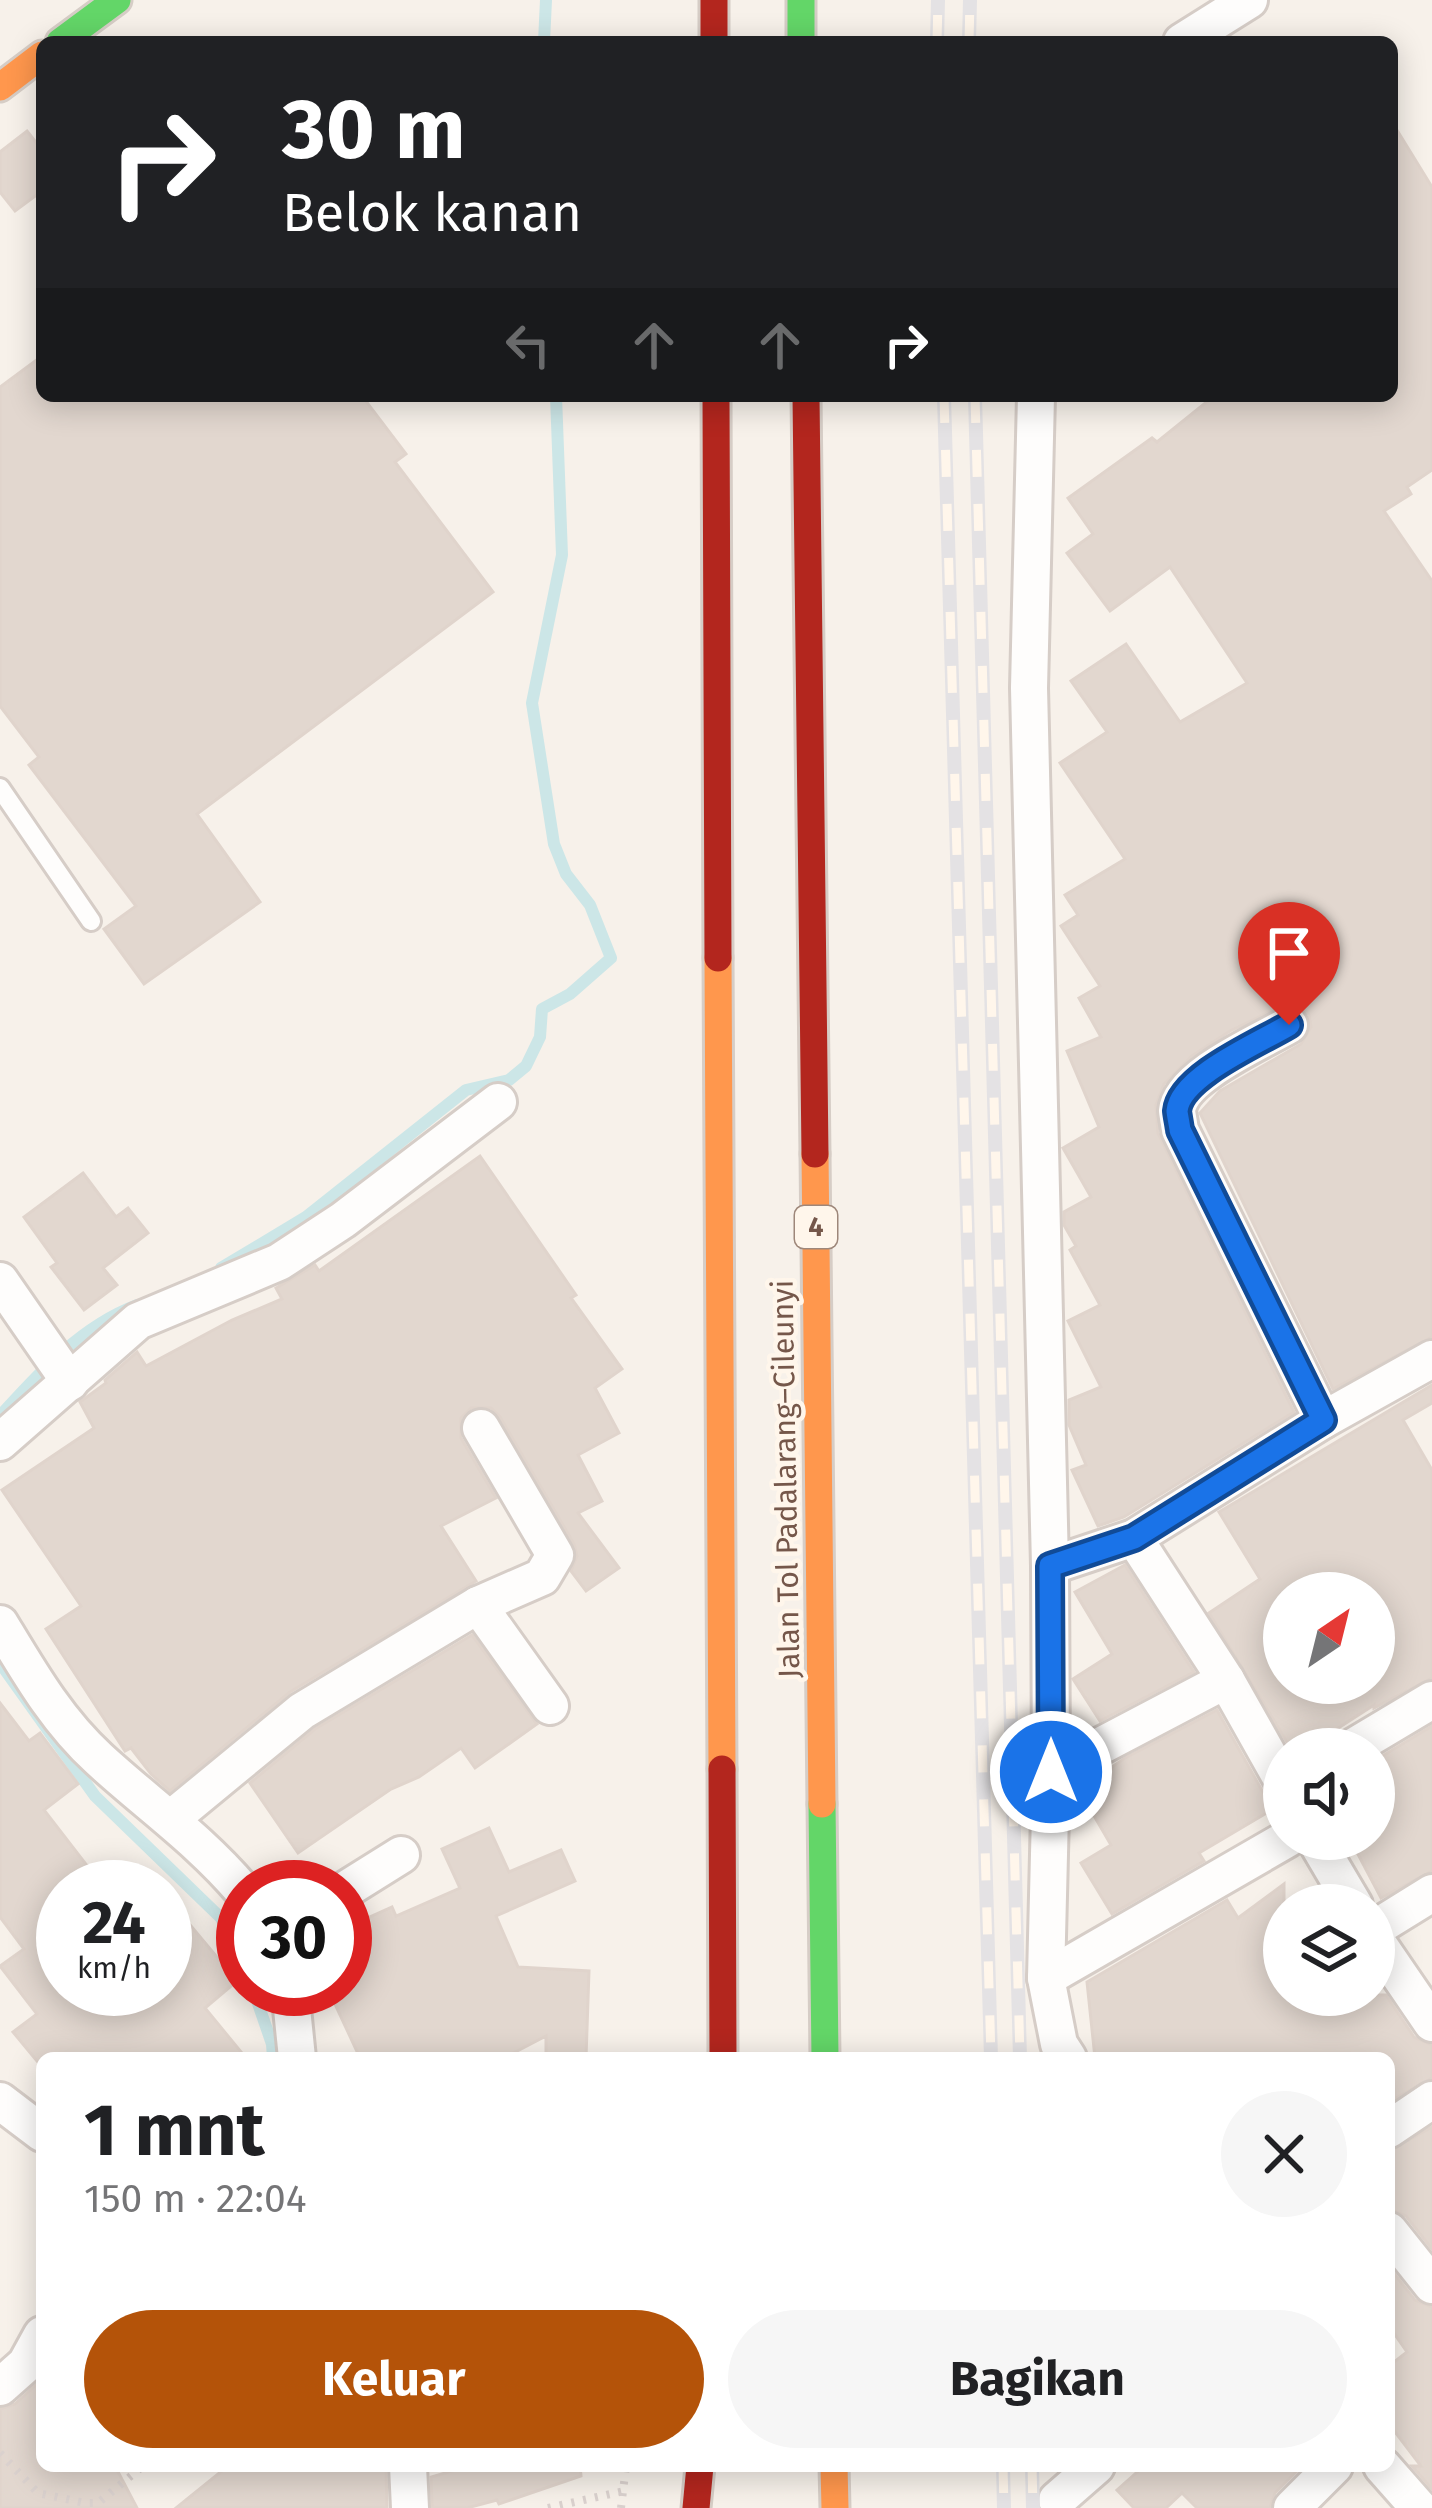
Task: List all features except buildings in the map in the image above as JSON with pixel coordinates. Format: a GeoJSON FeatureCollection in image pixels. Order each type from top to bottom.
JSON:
{"type":"FeatureCollection","features":[{"type":"Feature","properties":{"kind":"main road"},"geometry":{"type":"LineString","coordinates":[[68,36],[117,0]]}},
{"type":"Feature","properties":{"kind":"main road"},"geometry":{"type":"LineString","coordinates":[[714,0],[714,36]]}},
{"type":"Feature","properties":{"kind":"main road"},"geometry":{"type":"LineString","coordinates":[[801,0],[802,36]]}},
{"type":"Feature","properties":{"kind":"main road"},"geometry":{"type":"LineString","coordinates":[[0,88],[36,61]]}},
{"type":"Feature","properties":{"kind":"main road"},"geometry":{"type":"LineString","coordinates":[[716,402],[723,2052]]}},
{"type":"Feature","properties":{"kind":"main road","name":"Jalan Tol Padalarang–Cileunyi"},"geometry":{"type":"LineString","coordinates":[[806,402],[825,2052]]}},
{"type":"Feature","properties":{"kind":"main road"},"geometry":{"type":"LineString","coordinates":[[696,2508],[699,2472]]}},
{"type":"Feature","properties":{"kind":"main road"},"geometry":{"type":"LineString","coordinates":[[834,2472],[836,2508]]}},
{"type":"Feature","properties":{"kind":"street"},"geometry":{"type":"LineString","coordinates":[[1196,36],[1235,20]]}},
{"type":"Feature","properties":{"kind":"street"},"geometry":{"type":"LineString","coordinates":[[1036,402],[1029,688],[1050,1566],[1046,1978],[1064,2052]]}},
{"type":"Feature","properties":{"kind":"street"},"geometry":{"type":"LineString","coordinates":[[1289,1025],[1196,1079],[1177,1112],[1180,1130],[1323,1420]]}},
{"type":"Feature","properties":{"kind":"street"},"geometry":{"type":"LineString","coordinates":[[0,1442],[67,1377],[138,1321],[279,1262],[343,1220],[499,1102]]}},
{"type":"Feature","properties":{"kind":"street"},"geometry":{"type":"LineString","coordinates":[[0,1281],[67,1377]]}},
{"type":"Feature","properties":{"kind":"street"},"geometry":{"type":"LineString","coordinates":[[1050,1566],[1134,1538],[1323,1420],[1432,1359]]}},
{"type":"Feature","properties":{"kind":"street"},"geometry":{"type":"LineString","coordinates":[[172,1818],[302,1711],[368,1667],[478,1605],[542,1577],[555,1555],[482,1428]]}},
{"type":"Feature","properties":{"kind":"street"},"geometry":{"type":"LineString","coordinates":[[1134,1538],[1263,1746]]}},
{"type":"Feature","properties":{"kind":"street"},"geometry":{"type":"LineString","coordinates":[[478,1605],[550,1706]]}},
{"type":"Feature","properties":{"kind":"street"},"geometry":{"type":"LineString","coordinates":[[0,1624],[46,1699],[97,1757],[172,1818],[216,1863]]}},
{"type":"Feature","properties":{"kind":"street"},"geometry":{"type":"LineString","coordinates":[[1051,1772],[1226,1680]]}},
{"type":"Feature","properties":{"kind":"street"},"geometry":{"type":"LineString","coordinates":[[1385,1728],[1432,1700]]}},
{"type":"Feature","properties":{"kind":"street"},"geometry":{"type":"LineString","coordinates":[[1046,1978],[1263,1853]]}},
{"type":"Feature","properties":{"kind":"street"},"geometry":{"type":"LineString","coordinates":[[372,1873],[400,1855]]}},
{"type":"Feature","properties":{"kind":"street"},"geometry":{"type":"LineString","coordinates":[[1395,1919],[1432,1893]]}},
{"type":"Feature","properties":{"kind":"street"},"geometry":{"type":"LineString","coordinates":[[1395,1966],[1432,2023]]}},
{"type":"Feature","properties":{"kind":"street"},"geometry":{"type":"LineString","coordinates":[[293,2016],[296,2052]]}},
{"type":"Feature","properties":{"kind":"street"},"geometry":{"type":"LineString","coordinates":[[1395,2125],[1432,2101]]}},
{"type":"Feature","properties":{"kind":"street"},"geometry":{"type":"LineString","coordinates":[[0,2102],[36,2129]]}},
{"type":"Feature","properties":{"kind":"street"},"geometry":{"type":"LineString","coordinates":[[1395,2239],[1432,2285]]}},
{"type":"Feature","properties":{"kind":"street"},"geometry":{"type":"LineString","coordinates":[[0,2386],[26,2364],[36,2346]]}},
{"type":"Feature","properties":{"kind":"street"},"geometry":{"type":"LineString","coordinates":[[408,2472],[410,2508]]}},
{"type":"Feature","properties":{"kind":"street"},"geometry":{"type":"LineString","coordinates":[[1056,2491],[1086,2472]]}},
{"type":"Feature","properties":{"kind":"street"},"geometry":{"type":"LineString","coordinates":[[1292,2508],[1328,2472]]}},
{"type":"Feature","properties":{"kind":"street"},"geometry":{"type":"LineString","coordinates":[[1387,2472],[1419,2508]]}},
{"type":"Feature","properties":{"kind":"lane"},"geometry":{"type":"LineString","coordinates":[[0,788],[91,921]]}},
{"type":"Feature","properties":{"kind":"path"},"geometry":{"type":"LineString","coordinates":[[0,2452],[38,2493],[85,2503],[98,2503],[136,2472]]}},
{"type":"Feature","properties":{"kind":"path"},"geometry":{"type":"LineString","coordinates":[[621,2508],[625,2472]]}},
{"type":"Feature","properties":{"kind":"path"},"geometry":{"type":"LineString","coordinates":[[548,2508],[623,2491]]}},
{"type":"Feature","properties":{"kind":"waterway"},"geometry":{"type":"LineString","coordinates":[[544,36],[546,0]]}},
{"type":"Feature","properties":{"kind":"waterway"},"geometry":{"type":"LineString","coordinates":[[221,1268],[306,1217],[466,1090],[509,1080],[526,1066],[540,1037],[542,1009],[570,994],[611,958],[590,905],[566,874],[554,844],[532,703],[562,555],[556,402]]}},
{"type":"Feature","properties":{"kind":"waterway"},"geometry":{"type":"LineString","coordinates":[[0,1416],[79,1338],[137,1305]]}},
{"type":"Feature","properties":{"kind":"waterway"},"geometry":{"type":"LineString","coordinates":[[0,1663],[95,1796],[216,1913]]}},
{"type":"Feature","properties":{"kind":"waterway"},"geometry":{"type":"LineString","coordinates":[[262,2016],[273,2052]]}},
{"type":"Feature","properties":{"kind":"railway"},"geometry":{"type":"LineString","coordinates":[[937,36],[938,0]]}},
{"type":"Feature","properties":{"kind":"railway"},"geometry":{"type":"LineString","coordinates":[[969,36],[970,0]]}},
{"type":"Feature","properties":{"kind":"railway"},"geometry":{"type":"LineString","coordinates":[[944,402],[991,2052]]}},
{"type":"Feature","properties":{"kind":"railway"},"geometry":{"type":"LineString","coordinates":[[975,402],[1020,2052]]}},
{"type":"Feature","properties":{"kind":"railway"},"geometry":{"type":"LineString","coordinates":[[1003,2472],[1004,2508]]}},
{"type":"Feature","properties":{"kind":"railway"},"geometry":{"type":"LineString","coordinates":[[1032,2472],[1033,2508]]}},
{"type":"Feature","properties":{"kind":"traffic: fast"},"geometry":{"type":"LineString","coordinates":[[68,36],[117,0]]}},
{"type":"Feature","properties":{"kind":"traffic: fast"},"geometry":{"type":"LineString","coordinates":[[801,0],[801,36]]}},
{"type":"Feature","properties":{"kind":"traffic: fast"},"geometry":{"type":"LineString","coordinates":[[822,1804],[825,2052]]}},
{"type":"Feature","properties":{"kind":"traffic: slow"},"geometry":{"type":"LineString","coordinates":[[0,87],[36,60]]}},
{"type":"Feature","properties":{"kind":"traffic: slow"},"geometry":{"type":"LineString","coordinates":[[718,958],[722,1769]]}},
{"type":"Feature","properties":{"kind":"traffic: slow"},"geometry":{"type":"LineString","coordinates":[[815,1154],[822,1804]]}},
{"type":"Feature","properties":{"kind":"traffic: slow"},"geometry":{"type":"LineString","coordinates":[[834,2472],[835,2508]]}},
{"type":"Feature","properties":{"kind":"traffic: jam"},"geometry":{"type":"LineString","coordinates":[[714,0],[714,36]]}},
{"type":"Feature","properties":{"kind":"traffic: jam"},"geometry":{"type":"LineString","coordinates":[[716,402],[718,958]]}},
{"type":"Feature","properties":{"kind":"traffic: jam"},"geometry":{"type":"LineString","coordinates":[[806,402],[815,1154]]}},
{"type":"Feature","properties":{"kind":"traffic: jam"},"geometry":{"type":"LineString","coordinates":[[722,1769],[723,2052]]}},
{"type":"Feature","properties":{"kind":"traffic: jam"},"geometry":{"type":"LineString","coordinates":[[696,2508],[699,2472]]}},
{"type":"Feature","properties":{"kind":"route"},"geometry":{"type":"LineString","coordinates":[[1051,1772],[1050,1566],[1134,1538],[1323,1420],[1180,1130],[1177,1112],[1196,1079],[1289,1025]]}}]}
